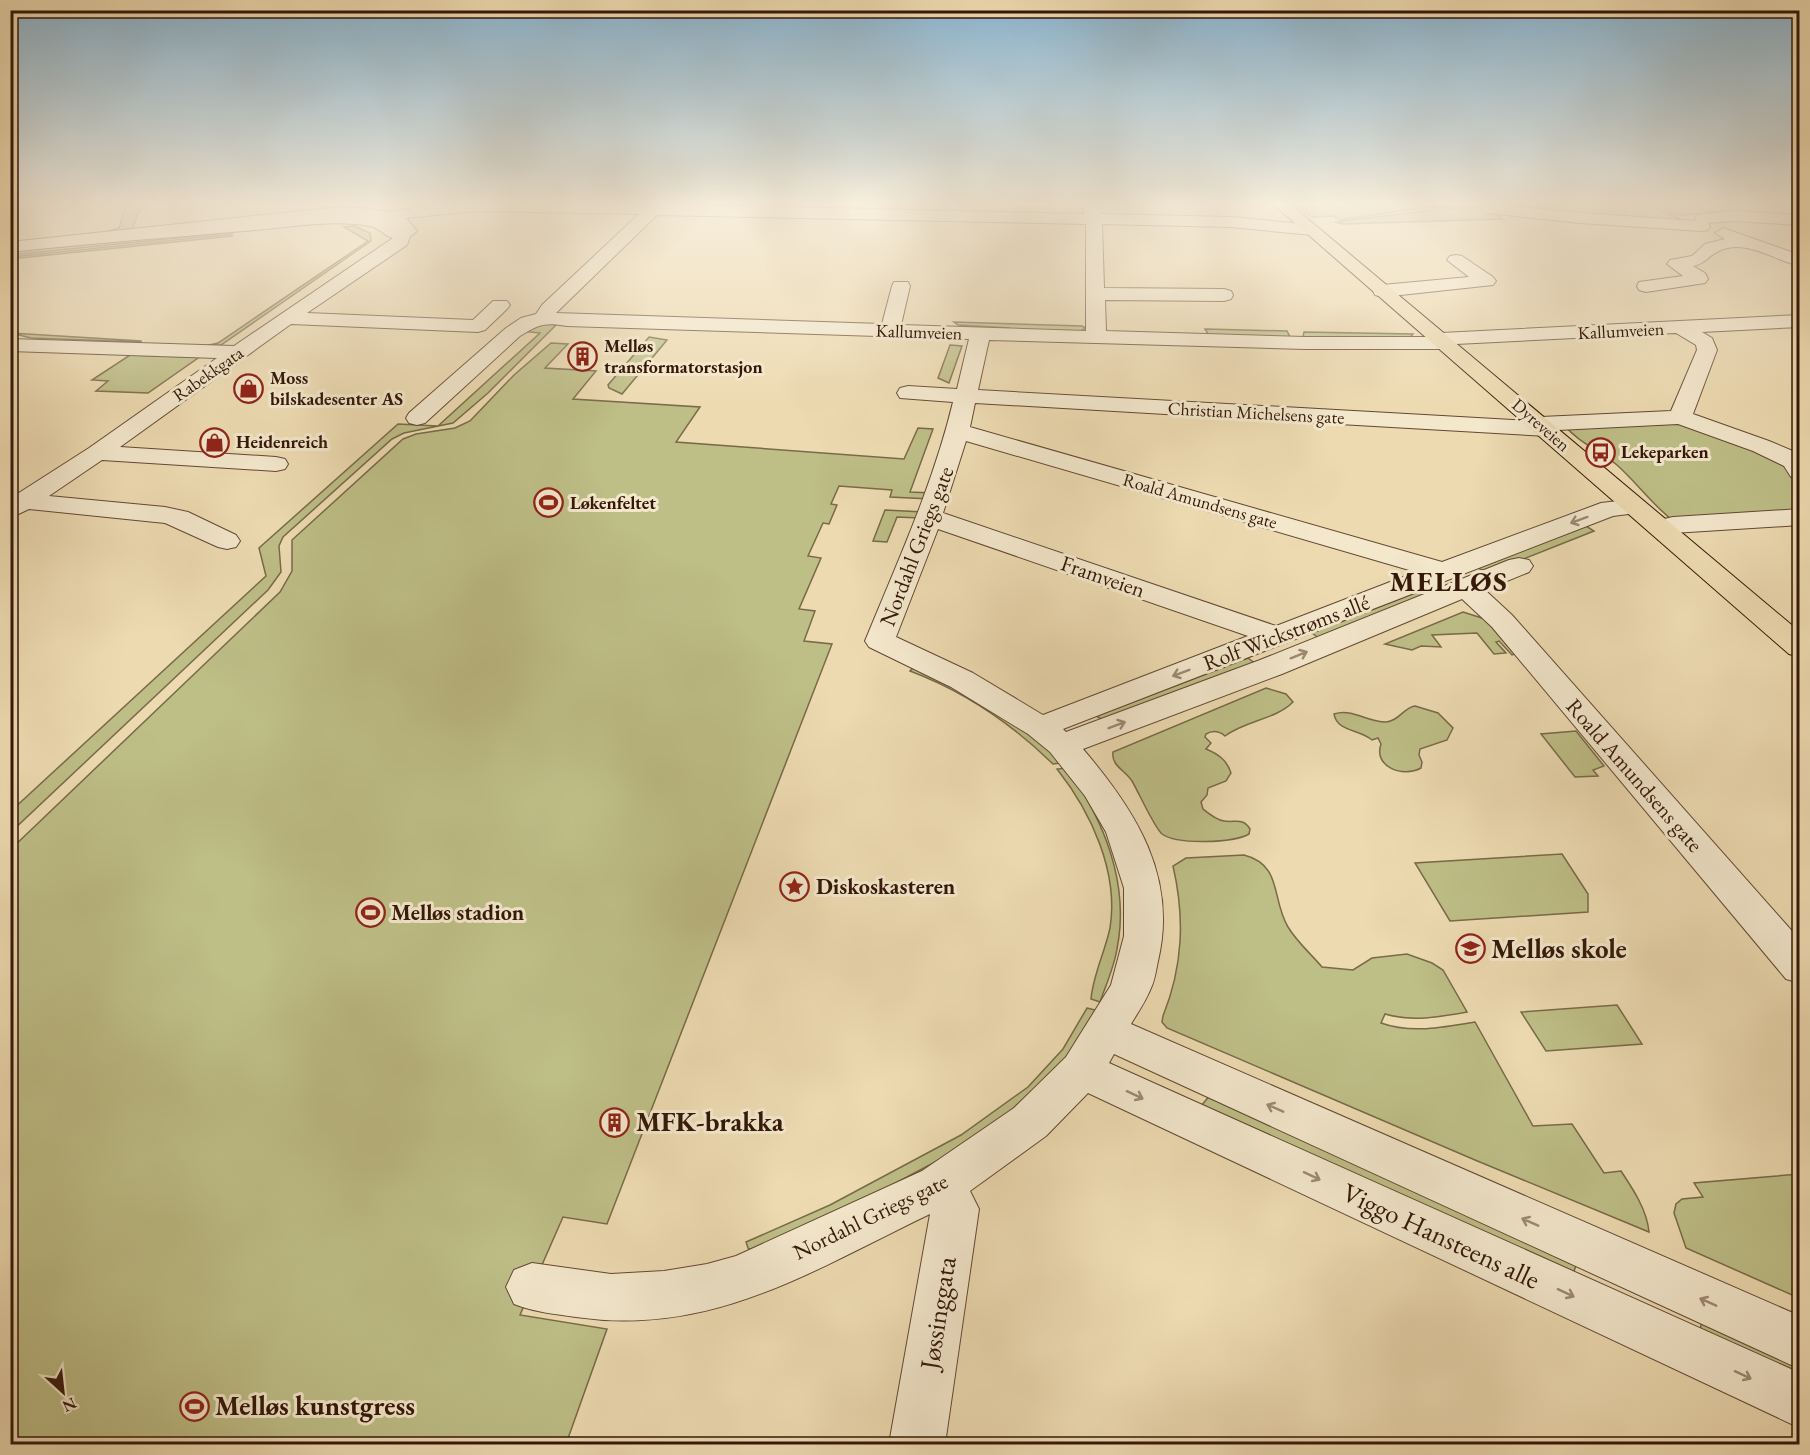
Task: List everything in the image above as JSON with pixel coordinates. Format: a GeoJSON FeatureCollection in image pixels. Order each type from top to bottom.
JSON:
{"type":"FeatureCollection","features":[{"type":"Feature","properties":{"kind":"main road","name":"Dyreveien"},"geometry":{"type":"LineString","coordinates":[[1360,272],[1654,519],[1800,648]]}},
{"type":"Feature","properties":{"kind":"street","name":"Rabekkgata"},"geometry":{"type":"LineString","coordinates":[[17,506],[97,453],[238,352],[356,272]]}},
{"type":"Feature","properties":{"kind":"street"},"geometry":{"type":"LineString","coordinates":[[417,417],[513,332],[528,322],[547,317],[546,313],[549,309],[588,272]]}},
{"type":"Feature","properties":{"kind":"street"},"geometry":{"type":"LineString","coordinates":[[1093,272],[1096,337]]}},
{"type":"Feature","properties":{"kind":"street"},"geometry":{"type":"LineString","coordinates":[[1382,291],[1487,281],[1474,272]]}},
{"type":"Feature","properties":{"kind":"street"},"geometry":{"type":"LineString","coordinates":[[1643,285],[1700,279],[1690,272]]}},
{"type":"Feature","properties":{"kind":"street"},"geometry":{"type":"LineString","coordinates":[[890,331],[901,286]]}},
{"type":"Feature","properties":{"kind":"street"},"geometry":{"type":"LineString","coordinates":[[1094,294],[1224,295]]}},
{"type":"Feature","properties":{"kind":"street"},"geometry":{"type":"LineString","coordinates":[[288,318],[478,326],[500,305]]}},
{"type":"Feature","properties":{"kind":"street","name":"Kallumveien"},"geometry":{"type":"LineString","coordinates":[[547,317],[567,320],[980,334],[1364,344],[1800,321]]}},
{"type":"Feature","properties":{"kind":"street"},"geometry":{"type":"LineString","coordinates":[[1682,328],[1705,342],[1707,350],[1680,417],[1737,436],[1798,465]]}},
{"type":"Feature","properties":{"kind":"street","name":"Nordahl Griegs gate"},"geometry":{"type":"LineString","coordinates":[[532,1287],[612,1298],[664,1295],[706,1288],[743,1278],[939,1185],[1030,1122],[1094,1051],[1131,987],[1144,936],[1143,888],[1124,832],[1100,791],[1051,736],[962,680],[880,641],[929,517],[958,431],[980,334]]}},
{"type":"Feature","properties":{"kind":"street"},"geometry":{"type":"LineString","coordinates":[[10,345],[238,352]]}},
{"type":"Feature","properties":{"kind":"street","name":"Christian Michelsens gate"},"geometry":{"type":"LineString","coordinates":[[908,393],[1544,426],[1680,417]]}},
{"type":"Feature","properties":{"kind":"street","name":"Roald Amundsens gate"},"geometry":{"type":"LineString","coordinates":[[958,431],[1453,579],[1507,627],[1800,968]]}},
{"type":"Feature","properties":{"kind":"street"},"geometry":{"type":"LineString","coordinates":[[97,453],[276,464]]}},
{"type":"Feature","properties":{"kind":"street"},"geometry":{"type":"LineString","coordinates":[[17,506],[165,515],[179,518],[227,541]]}},
{"type":"Feature","properties":{"kind":"street","name":"Framveien"},"geometry":{"type":"LineString","coordinates":[[929,517],[1276,636]]}},
{"type":"Feature","properties":{"kind":"street","name":"Rolf Wickstrøms allé"},"geometry":{"type":"LineString","coordinates":[[1051,736],[1276,636],[1595,536],[1654,519],[1800,517]]}},
{"type":"Feature","properties":{"kind":"street","name":"Rolf Wickstrøms allé"},"geometry":{"type":"LineString","coordinates":[[1051,736],[1271,667],[1453,579]]}},
{"type":"Feature","properties":{"kind":"street","name":"Viggo Hansteens alle"},"geometry":{"type":"LineString","coordinates":[[1094,1051],[1800,1343]]}},
{"type":"Feature","properties":{"kind":"street","name":"Viggo Hansteens alle"},"geometry":{"type":"LineString","coordinates":[[1094,1051],[1800,1401]]}},
{"type":"Feature","properties":{"kind":"street","name":"Jøssinggata"},"geometry":{"type":"LineString","coordinates":[[917,1444],[955,1209],[939,1185]]}},
{"type":"Feature","properties":{"kind":"green space"},"geometry":{"type":"Polygon","coordinates":[[[323,272],[326,272],[221,345],[205,346],[218,343],[323,272]]]}},
{"type":"Feature","properties":{"kind":"green space"},"geometry":{"type":"Polygon","coordinates":[[[954,322],[1082,326],[1086,328],[1077,333],[1010,332],[1009,328],[958,325],[954,322]]]}},
{"type":"Feature","properties":{"kind":"green space"},"geometry":{"type":"Polygon","coordinates":[[[535,324],[557,324],[488,393],[453,423],[404,433],[392,439],[283,537],[279,546],[281,572],[268,590],[11,832],[11,811],[266,576],[259,548],[398,424],[438,426],[540,333],[520,331],[535,324]]]}},
{"type":"Feature","properties":{"kind":"green space"},"geometry":{"type":"Polygon","coordinates":[[[1205,329],[1287,331],[1291,339],[1210,337],[1205,329]]]}},
{"type":"Feature","properties":{"kind":"green space"},"geometry":{"type":"Polygon","coordinates":[[[1304,332],[1413,334],[1408,340],[1303,337],[1304,332]]]}},
{"type":"Feature","properties":{"kind":"green space"},"geometry":{"type":"Polygon","coordinates":[[[11,333],[141,341],[141,342],[31,338],[11,333]]]}},
{"type":"Feature","properties":{"kind":"green space"},"geometry":{"type":"Polygon","coordinates":[[[649,337],[667,340],[622,394],[609,388],[608,385],[649,337]]]}},
{"type":"Feature","properties":{"kind":"green space","name":"Melløs stadion"},"geometry":{"type":"Polygon","coordinates":[[[551,343],[568,344],[545,368],[596,371],[573,399],[700,407],[676,442],[904,459],[918,428],[933,429],[910,492],[932,493],[930,499],[890,497],[892,490],[839,486],[831,504],[837,505],[829,524],[823,523],[808,556],[821,558],[799,609],[815,611],[804,641],[832,644],[607,1224],[563,1217],[520,1315],[607,1329],[566,1444],[11,1444],[11,849],[280,592],[292,571],[292,540],[403,439],[416,434],[455,428],[470,421],[514,375],[551,343]]]}},
{"type":"Feature","properties":{"kind":"green space"},"geometry":{"type":"Polygon","coordinates":[[[950,345],[962,346],[949,383],[938,378],[950,345]]]}},
{"type":"Feature","properties":{"kind":"green space"},"geometry":{"type":"Polygon","coordinates":[[[130,355],[198,358],[148,393],[96,391],[108,381],[92,380],[130,355]]]}},
{"type":"Feature","properties":{"kind":"green space"},"geometry":{"type":"Polygon","coordinates":[[[1677,422],[1730,437],[1788,468],[1799,492],[1799,511],[1671,519],[1617,465],[1564,425],[1677,422]]]}},
{"type":"Feature","properties":{"kind":"green space"},"geometry":{"type":"Polygon","coordinates":[[[885,510],[923,512],[920,518],[897,517],[887,542],[873,541],[885,510]]]}},
{"type":"Feature","properties":{"kind":"green space"},"geometry":{"type":"Polygon","coordinates":[[[1586,526],[1594,531],[1488,573],[1478,568],[1586,526]]]}},
{"type":"Feature","properties":{"kind":"green space"},"geometry":{"type":"Polygon","coordinates":[[[1420,591],[1429,596],[1320,639],[1312,633],[1420,591]]]}},
{"type":"Feature","properties":{"kind":"green space"},"geometry":{"type":"Polygon","coordinates":[[[1463,612],[1485,619],[1515,654],[1512,655],[1499,641],[1496,642],[1506,653],[1494,654],[1477,633],[1432,635],[1441,647],[1421,646],[1412,650],[1385,644],[1463,612]]]}},
{"type":"Feature","properties":{"kind":"green space"},"geometry":{"type":"Polygon","coordinates":[[[1248,658],[1256,664],[1107,722],[1096,716],[1248,658]]]}},
{"type":"Feature","properties":{"kind":"green space"},"geometry":{"type":"Polygon","coordinates":[[[914,667],[931,674],[1040,741],[1061,763],[1053,764],[1021,735],[969,699],[910,671],[914,667]]]}},
{"type":"Feature","properties":{"kind":"green space"},"geometry":{"type":"Polygon","coordinates":[[[1266,688],[1286,694],[1293,702],[1278,713],[1242,726],[1225,736],[1214,732],[1206,734],[1205,737],[1211,743],[1206,749],[1222,758],[1231,773],[1226,781],[1208,788],[1207,795],[1201,802],[1203,809],[1221,820],[1245,823],[1250,829],[1249,834],[1205,842],[1169,838],[1162,834],[1132,781],[1114,761],[1113,752],[1266,688]]]}},
{"type":"Feature","properties":{"kind":"green space"},"geometry":{"type":"Polygon","coordinates":[[[1415,706],[1438,713],[1453,728],[1447,740],[1420,749],[1421,768],[1406,772],[1398,771],[1385,764],[1381,759],[1381,744],[1378,738],[1372,740],[1344,727],[1336,720],[1334,714],[1354,714],[1386,722],[1415,706]]]}},
{"type":"Feature","properties":{"kind":"green space"},"geometry":{"type":"Polygon","coordinates":[[[1576,731],[1604,766],[1593,770],[1598,776],[1575,777],[1541,734],[1576,731]]]}},
{"type":"Feature","properties":{"kind":"green space"},"geometry":{"type":"Polygon","coordinates":[[[1067,768],[1103,831],[1117,877],[1120,925],[1117,949],[1100,1002],[1091,999],[1110,928],[1112,907],[1110,886],[1100,844],[1091,823],[1057,769],[1067,768]]]}},
{"type":"Feature","properties":{"kind":"green space"},"geometry":{"type":"Polygon","coordinates":[[[1562,854],[1588,894],[1588,912],[1450,921],[1415,863],[1562,854]]]}},
{"type":"Feature","properties":{"kind":"green space"},"geometry":{"type":"Polygon","coordinates":[[[1244,855],[1256,860],[1271,875],[1288,927],[1322,967],[1353,970],[1372,958],[1407,954],[1432,963],[1443,970],[1467,1012],[1415,1018],[1385,1014],[1381,1023],[1416,1029],[1475,1022],[1533,1126],[1572,1124],[1604,1173],[1621,1171],[1635,1192],[1649,1232],[1167,1028],[1162,1022],[1175,979],[1180,942],[1179,904],[1173,866],[1186,858],[1244,855]]]}},
{"type":"Feature","properties":{"kind":"green space"},"geometry":{"type":"Polygon","coordinates":[[[1617,1005],[1642,1044],[1546,1051],[1521,1012],[1617,1005]]]}},
{"type":"Feature","properties":{"kind":"green space"},"geometry":{"type":"Polygon","coordinates":[[[1087,1008],[1095,1010],[1073,1052],[1004,1117],[952,1153],[877,1193],[752,1251],[748,1248],[746,1242],[830,1205],[961,1135],[1028,1087],[1063,1049],[1087,1008]]]}},
{"type":"Feature","properties":{"kind":"green space"},"geometry":{"type":"Polygon","coordinates":[[[1211,1094],[1578,1260],[1573,1274],[1201,1106],[1211,1094]]]}},
{"type":"Feature","properties":{"kind":"green space"},"geometry":{"type":"Polygon","coordinates":[[[1799,1174],[1799,1298],[1686,1248],[1674,1213],[1676,1204],[1682,1199],[1703,1197],[1694,1183],[1799,1174]]]}},
{"type":"Feature","properties":{"kind":"green space"},"geometry":{"type":"Polygon","coordinates":[[[1702,1315],[1799,1360],[1799,1380],[1700,1334],[1702,1315]]]}},
{"type":"Feature","properties":{"kind":"place","name":"Melløs transformatorstasjon"},"geometry":{"type":"Point","coordinates":[583,356]}},
{"type":"Feature","properties":{"kind":"place","name":"Moss bilskadesenter AS"},"geometry":{"type":"Point","coordinates":[249,388]}},
{"type":"Feature","properties":{"kind":"place","name":"Heidenreich"},"geometry":{"type":"Point","coordinates":[215,442]}},
{"type":"Feature","properties":{"kind":"place","name":"Lekeparken"},"geometry":{"type":"Point","coordinates":[1600,452]}},
{"type":"Feature","properties":{"kind":"place","name":"Løkenfeltet"},"geometry":{"type":"Point","coordinates":[549,503]}},
{"type":"Feature","properties":{"kind":"place","name":"Diskoskasteren"},"geometry":{"type":"Point","coordinates":[795,886]}},
{"type":"Feature","properties":{"kind":"place","name":"Melløs stadion"},"geometry":{"type":"Point","coordinates":[370,912]}},
{"type":"Feature","properties":{"kind":"place","name":"Melløs skole"},"geometry":{"type":"Point","coordinates":[1470,949]}},
{"type":"Feature","properties":{"kind":"place","name":"MFK-brakka"},"geometry":{"type":"Point","coordinates":[615,1122]}},
{"type":"Feature","properties":{"kind":"place","name":"Melløs kunstgress"},"geometry":{"type":"Point","coordinates":[194,1406]}},
{"type":"Feature","properties":{"kind":"district","name":"MELLØS"},"geometry":{"type":"Point","coordinates":[1449,581]}}]}
